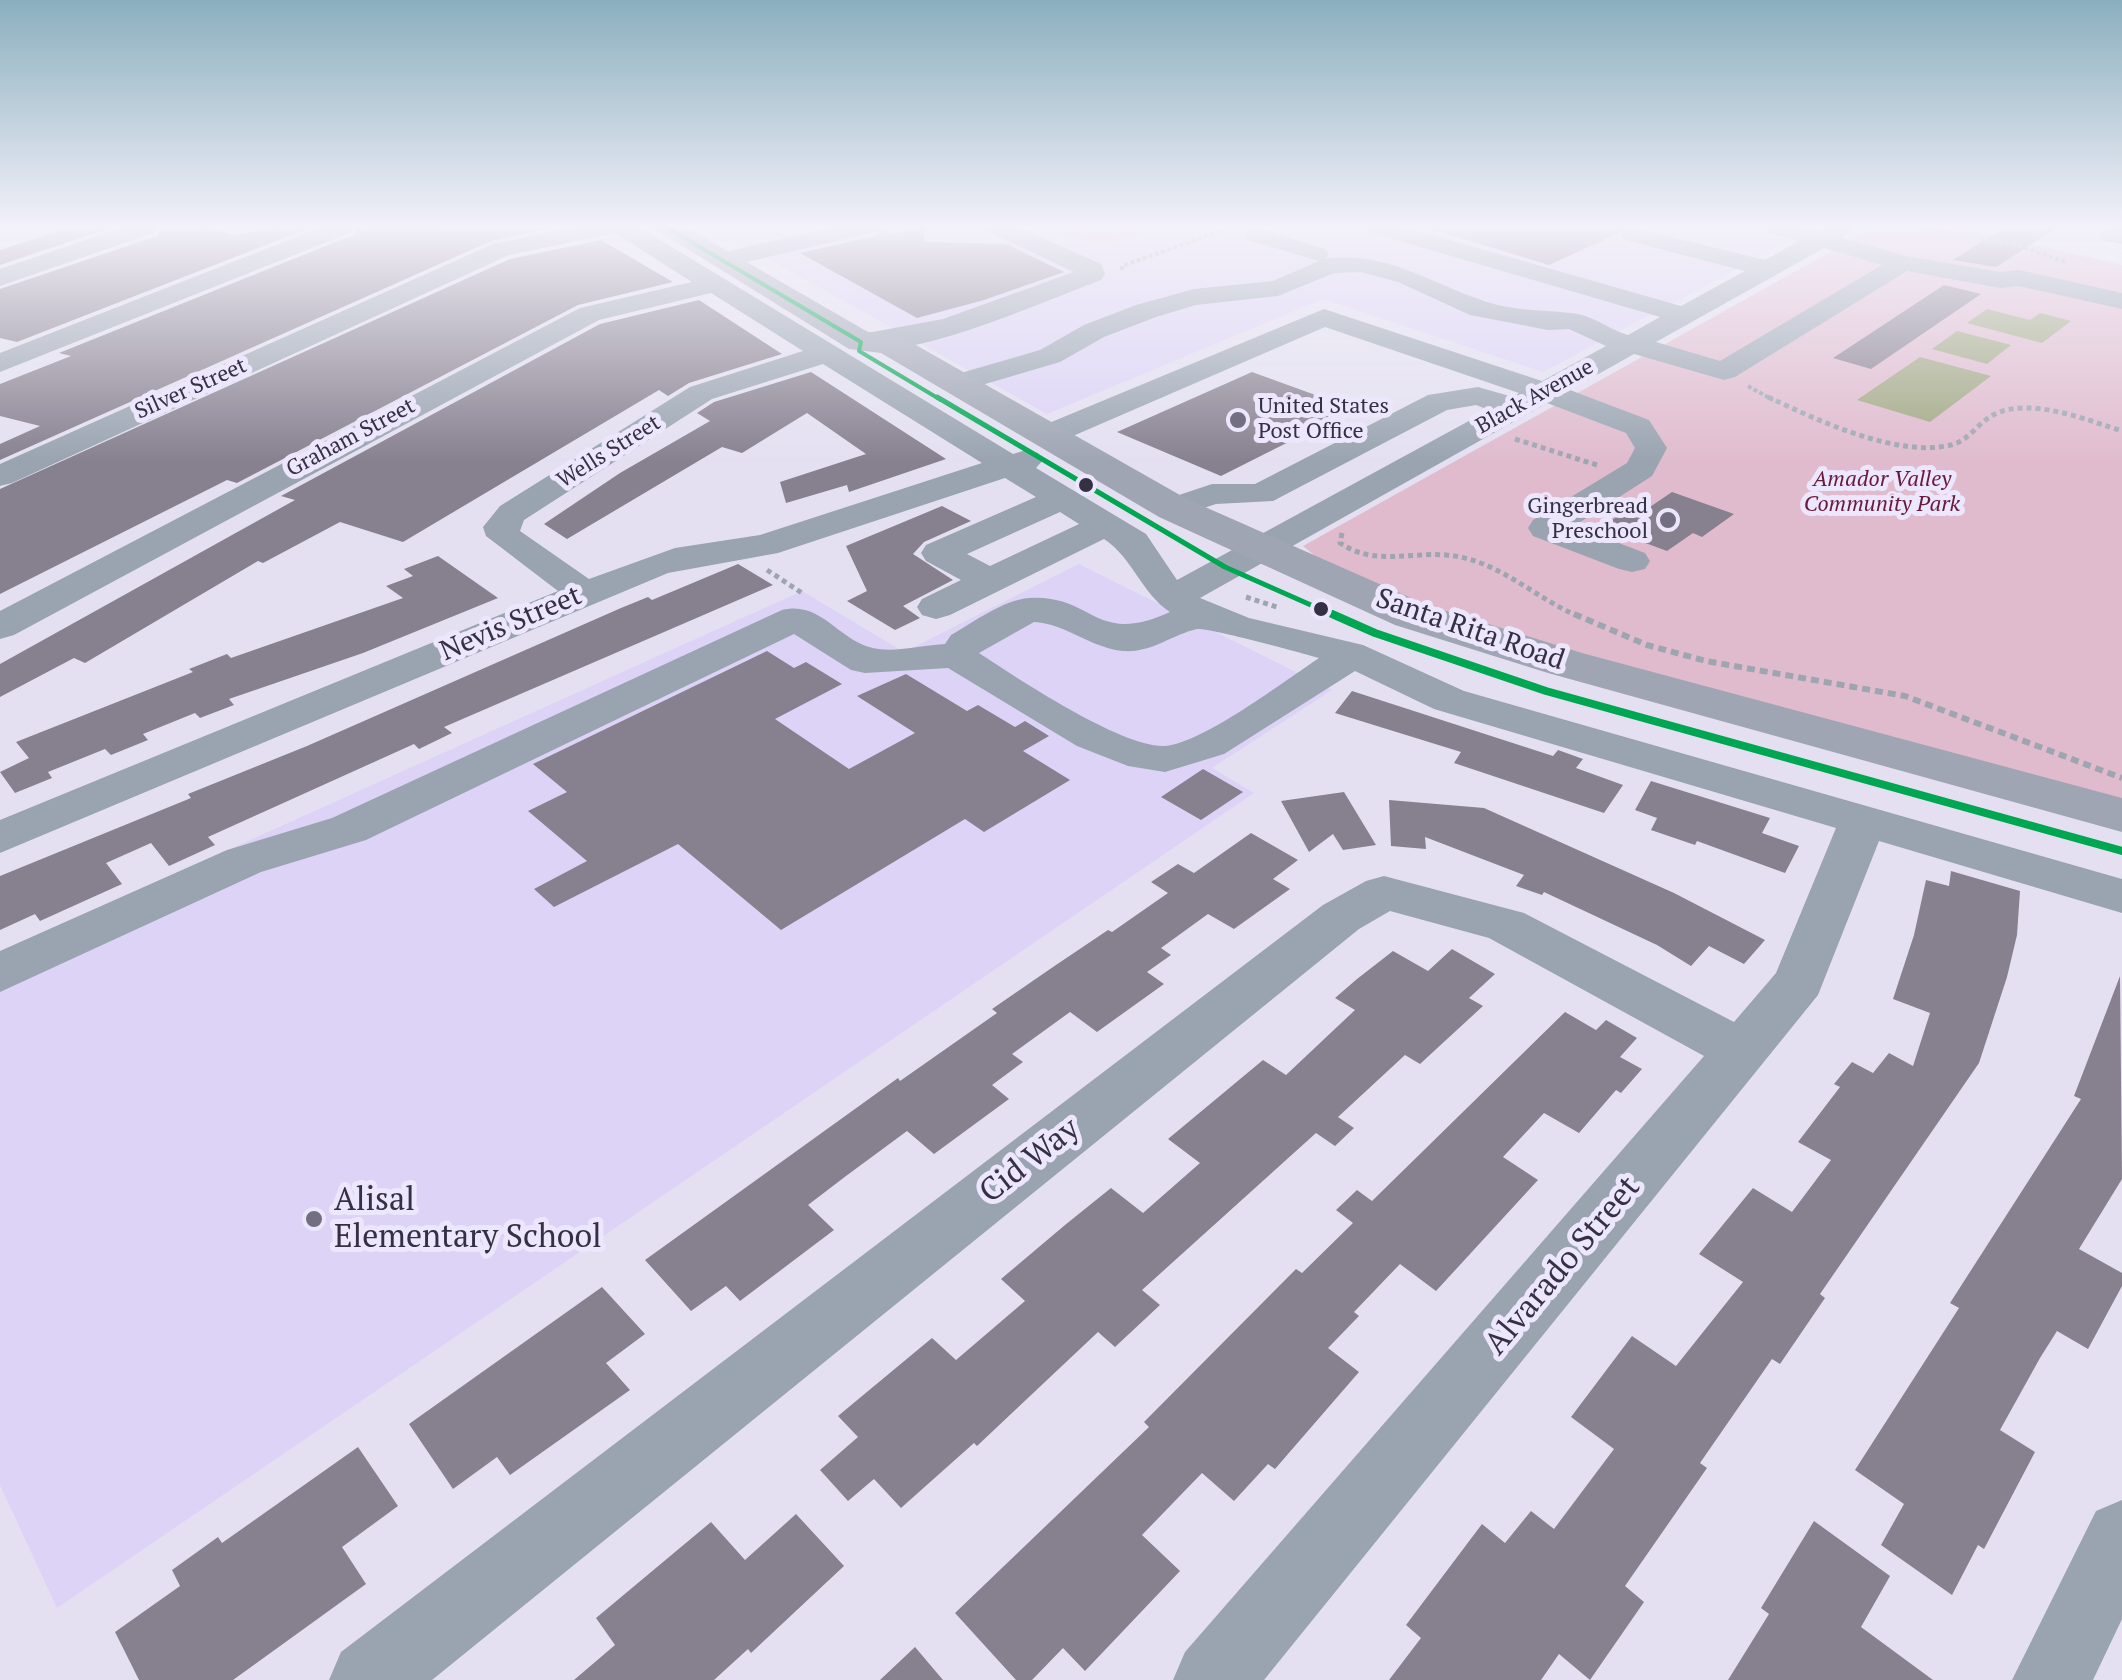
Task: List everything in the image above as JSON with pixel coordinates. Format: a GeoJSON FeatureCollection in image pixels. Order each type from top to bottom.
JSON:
{"type":"FeatureCollection","features":[{"type":"Feature","properties":{"kind":"main road","name":"Santa Rita Road"},"geometry":{"type":"LineString","coordinates":[[786,305],[861,342],[859,351],[943,388],[1031,452],[1244,558],[1375,633],[1546,692],[2122,851]]}},
{"type":"Feature","properties":{"kind":"main road","name":"Santa Rita Road"},"geometry":{"type":"LineString","coordinates":[[1031,452],[1172,508],[1244,558],[1411,616],[1531,653],[2122,815]]}},
{"type":"Feature","properties":{"kind":"street"},"geometry":{"type":"LineString","coordinates":[[0,362],[144,305]]}},
{"type":"Feature","properties":{"kind":"street","name":"Silver Street"},"geometry":{"type":"LineString","coordinates":[[0,476],[377,305]]}},
{"type":"Feature","properties":{"kind":"street","name":"Graham Street"},"geometry":{"type":"LineString","coordinates":[[0,627],[468,376],[590,314],[616,305]]}},
{"type":"Feature","properties":{"kind":"street","name":"Santa Rita Road"},"geometry":{"type":"LineString","coordinates":[[763,305],[828,353],[1031,452],[1062,498],[1144,553],[1148,568],[1186,606]]}},
{"type":"Feature","properties":{"kind":"street"},"geometry":{"type":"LineString","coordinates":[[861,342],[906,337],[1006,305]]}},
{"type":"Feature","properties":{"kind":"street"},"geometry":{"type":"LineString","coordinates":[[943,388],[1050,356],[1094,331],[1164,305]]}},
{"type":"Feature","properties":{"kind":"street"},"geometry":{"type":"LineString","coordinates":[[1472,305],[1548,322],[1568,334],[1617,341],[1724,371],[1833,305]]}},
{"type":"Feature","properties":{"kind":"street"},"geometry":{"type":"LineString","coordinates":[[1651,305],[1684,315]]}},
{"type":"Feature","properties":{"kind":"street","name":"Black Avenue"},"geometry":{"type":"LineString","coordinates":[[958,655],[965,642],[1028,610],[1051,611],[1104,635],[1125,639],[1151,636],[1244,558],[1529,403],[1617,341],[1702,305]]}},
{"type":"Feature","properties":{"kind":"street","name":"Nevis Street"},"geometry":{"type":"LineString","coordinates":[[0,838],[656,565],[688,556],[765,546],[1031,452],[1291,330],[1443,383],[1529,403]]}},
{"type":"Feature","properties":{"kind":"street"},"geometry":{"type":"LineString","coordinates":[[1682,360],[1715,340]]}},
{"type":"Feature","properties":{"kind":"street","name":"Wells Street"},"geometry":{"type":"LineString","coordinates":[[585,593],[504,536],[501,527],[512,513],[701,394],[828,353]]}},
{"type":"Feature","properties":{"kind":"street"},"geometry":{"type":"LineString","coordinates":[[1172,508],[1212,494],[1261,494],[1478,396],[1529,403],[1638,428],[1651,448],[1640,468],[1546,528],[1632,561]]}},
{"type":"Feature","properties":{"kind":"street"},"geometry":{"type":"LineString","coordinates":[[1393,434],[1438,451]]}},
{"type":"Feature","properties":{"kind":"street"},"geometry":{"type":"LineString","coordinates":[[990,581],[940,553],[1062,498]]}},
{"type":"Feature","properties":{"kind":"street"},"geometry":{"type":"LineString","coordinates":[[936,607],[1106,525]]}},
{"type":"Feature","properties":{"kind":"street"},"geometry":{"type":"LineString","coordinates":[[1186,606],[1220,623],[1351,654],[1449,700],[2122,896]]}},
{"type":"Feature","properties":{"kind":"street"},"geometry":{"type":"LineString","coordinates":[[0,973],[244,861],[349,829],[796,618],[866,661],[958,655],[966,664],[1122,752],[1163,759],[1208,746],[1351,654]]}},
{"type":"Feature","properties":{"kind":"street","name":"Alvarado Street"},"geometry":{"type":"LineString","coordinates":[[1214,1680],[1744,1052],[1798,982],[1862,823]]}},
{"type":"Feature","properties":{"kind":"street","name":"Cid Way"},"geometry":{"type":"LineString","coordinates":[[369,1680],[1341,917],[1384,892],[1506,925],[1744,1052]]}},
{"type":"Feature","properties":{"kind":"street"},"geometry":{"type":"LineString","coordinates":[[2052,1680],[2122,1537]]}},
{"type":"Feature","properties":{"kind":"path"},"geometry":{"type":"LineString","coordinates":[[1740,380],[1802,414],[1849,430],[1931,448],[1955,445],[1996,412],[2036,411],[2120,430],[2122,422]]}},
{"type":"Feature","properties":{"kind":"path"},"geometry":{"type":"LineString","coordinates":[[1529,403],[1533,429],[1529,403]]}},
{"type":"Feature","properties":{"kind":"path"},"geometry":{"type":"LineString","coordinates":[[1529,403],[1597,465]]}},
{"type":"Feature","properties":{"kind":"path"},"geometry":{"type":"LineString","coordinates":[[1356,521],[1342,534],[1340,542],[1355,553],[1377,558],[1448,556],[1497,568],[1597,627],[1647,646],[1706,661],[1905,696],[2122,778]]}},
{"type":"Feature","properties":{"kind":"path"},"geometry":{"type":"LineString","coordinates":[[760,566],[804,593]]}},
{"type":"Feature","properties":{"kind":"shaded area"},"geometry":{"type":"Polygon","coordinates":[[[852,305],[1308,305],[1047,414],[852,305]]]}},
{"type":"Feature","properties":{"kind":"shaded area"},"geometry":{"type":"Polygon","coordinates":[[[1342,305],[1668,305],[1543,372],[1342,305]]]}},
{"type":"Feature","properties":{"kind":"shaded area"},"geometry":{"type":"Polygon","coordinates":[[[1987,309],[2030,320],[2040,313],[2071,321],[2042,343],[1967,323],[1987,309]]]}},
{"type":"Feature","properties":{"kind":"shaded area"},"geometry":{"type":"Polygon","coordinates":[[[1957,331],[2011,345],[1987,364],[1932,349],[1957,331]]]}},
{"type":"Feature","properties":{"kind":"shaded area"},"geometry":{"type":"Polygon","coordinates":[[[1920,357],[1991,376],[1930,422],[1857,400],[1920,357]]]}},
{"type":"Feature","properties":{"kind":"shaded area","name":"Alisal Elementary School"},"geometry":{"type":"Polygon","coordinates":[[[1079,564],[1332,690],[1212,768],[1254,793],[57,1608],[0,1485],[0,953],[802,591],[904,652],[1079,564]]]}},
{"type":"Feature","properties":{"kind":"green space","name":"Amador Valley Community Park"},"geometry":{"type":"Polygon","coordinates":[[[1734,305],[2122,305],[2122,804],[1507,634],[1333,571],[1303,546],[1734,305]]]}},
{"type":"Feature","properties":{"kind":"building"},"geometry":{"type":"Polygon","coordinates":[[[0,305],[111,305],[17,342],[0,338],[0,305]]]}},
{"type":"Feature","properties":{"kind":"building"},"geometry":{"type":"Polygon","coordinates":[[[178,305],[347,305],[0,460],[0,444],[40,426],[0,416],[0,384],[71,356],[59,353],[178,305]]]}},
{"type":"Feature","properties":{"kind":"building"},"geometry":{"type":"Polygon","coordinates":[[[407,305],[577,305],[237,483],[227,480],[0,594],[0,489],[407,305]]]}},
{"type":"Feature","properties":{"kind":"building"},"geometry":{"type":"Polygon","coordinates":[[[677,305],[707,305],[782,354],[689,383],[668,396],[659,390],[403,542],[340,522],[263,563],[258,561],[85,663],[74,658],[0,697],[0,664],[295,500],[281,496],[600,324],[677,305]]]}},
{"type":"Feature","properties":{"kind":"building"},"geometry":{"type":"Polygon","coordinates":[[[894,305],[964,305],[917,318],[894,305]]]}},
{"type":"Feature","properties":{"kind":"building"},"geometry":{"type":"Polygon","coordinates":[[[1913,305],[1964,305],[1871,369],[1833,358],[1913,305]]]}},
{"type":"Feature","properties":{"kind":"building"},"geometry":{"type":"Polygon","coordinates":[[[811,372],[946,459],[849,492],[847,485],[786,503],[780,482],[866,454],[807,413],[742,453],[722,447],[567,539],[544,524],[620,473],[710,421],[697,413],[714,402],[811,372]]]}},
{"type":"Feature","properties":{"kind":"building","name":"United States Post Office"},"geometry":{"type":"Polygon","coordinates":[[[1252,372],[1354,409],[1221,476],[1117,432],[1252,372]]]}},
{"type":"Feature","properties":{"kind":"building","name":"Gingerbread Preschool"},"geometry":{"type":"Polygon","coordinates":[[[1672,492],[1734,514],[1702,537],[1693,533],[1667,551],[1602,527],[1629,508],[1641,513],[1672,492]]]}},
{"type":"Feature","properties":{"kind":"building"},"geometry":{"type":"Polygon","coordinates":[[[942,506],[971,521],[924,542],[913,554],[953,580],[903,606],[920,618],[895,630],[847,601],[867,591],[846,546],[942,506]]]}},
{"type":"Feature","properties":{"kind":"building"},"geometry":{"type":"Polygon","coordinates":[[[438,556],[498,598],[363,653],[229,699],[234,705],[200,718],[195,713],[143,734],[148,740],[111,755],[105,749],[48,772],[52,778],[15,793],[0,772],[29,758],[16,742],[193,672],[189,669],[227,654],[231,658],[403,598],[386,586],[413,576],[404,569],[438,556]]]}},
{"type":"Feature","properties":{"kind":"building"},"geometry":{"type":"Polygon","coordinates":[[[738,564],[773,585],[444,727],[452,733],[419,749],[414,744],[208,837],[215,845],[169,866],[151,843],[106,863],[122,884],[40,921],[35,914],[0,930],[0,876],[191,798],[188,794],[621,608],[648,597],[652,600],[738,564]]]}},
{"type":"Feature","properties":{"kind":"building"},"geometry":{"type":"Polygon","coordinates":[[[767,651],[794,668],[806,662],[842,684],[775,719],[849,769],[915,733],[857,696],[906,674],[967,711],[978,705],[1015,727],[1025,721],[1049,736],[1023,751],[1070,780],[984,832],[965,819],[781,930],[678,844],[554,907],[534,889],[587,861],[528,811],[567,792],[533,764],[767,651]]]}},
{"type":"Feature","properties":{"kind":"building"},"geometry":{"type":"Polygon","coordinates":[[[1352,691],[1553,756],[1558,750],[1583,759],[1576,768],[1623,785],[1604,813],[1454,763],[1461,752],[1335,713],[1352,691]]]}},
{"type":"Feature","properties":{"kind":"building"},"geometry":{"type":"Polygon","coordinates":[[[1203,769],[1243,792],[1201,820],[1161,797],[1203,769]]]}},
{"type":"Feature","properties":{"kind":"building"},"geometry":{"type":"Polygon","coordinates":[[[1651,781],[1770,818],[1762,833],[1799,846],[1785,873],[1697,841],[1695,845],[1651,830],[1657,818],[1635,810],[1651,781]]]}},
{"type":"Feature","properties":{"kind":"building"},"geometry":{"type":"Polygon","coordinates":[[[1344,792],[1376,845],[1343,850],[1333,834],[1309,852],[1281,801],[1344,792]]]}},
{"type":"Feature","properties":{"kind":"building"},"geometry":{"type":"Polygon","coordinates":[[[1389,800],[1484,808],[1674,893],[1765,940],[1744,964],[1709,946],[1691,966],[1657,945],[1544,892],[1542,895],[1516,886],[1524,875],[1425,837],[1426,849],[1391,846],[1389,800]]]}},
{"type":"Feature","properties":{"kind":"building"},"geometry":{"type":"Polygon","coordinates":[[[1251,833],[1298,860],[1273,879],[1290,889],[1234,929],[1208,914],[1161,948],[1171,955],[1147,972],[1164,984],[1097,1032],[1070,1012],[1012,1054],[1023,1062],[992,1085],[1009,1099],[934,1154],[907,1131],[846,1176],[808,1205],[834,1230],[740,1301],[726,1286],[691,1311],[645,1260],[898,1078],[900,1081],[997,1013],[992,1009],[1168,893],[1151,882],[1178,864],[1194,873],[1251,833]]]}},
{"type":"Feature","properties":{"kind":"building"},"geometry":{"type":"Polygon","coordinates":[[[1951,871],[2020,891],[2017,935],[2007,977],[1979,1063],[1820,1294],[1825,1298],[1780,1364],[1772,1359],[1700,1463],[1707,1468],[1625,1586],[1644,1602],[1590,1680],[1559,1654],[1541,1680],[1389,1680],[1421,1638],[1406,1625],[1482,1524],[1505,1543],[1531,1511],[1554,1529],[1614,1449],[1571,1417],[1632,1336],[1676,1366],[1743,1282],[1699,1254],[1753,1188],[1792,1212],[1831,1160],[1798,1142],[1840,1087],[1834,1084],[1852,1062],[1873,1073],[1889,1053],[1913,1066],[1930,1013],[1893,999],[1914,935],[1926,880],[1949,886],[1951,871]]]}},
{"type":"Feature","properties":{"kind":"building"},"geometry":{"type":"Polygon","coordinates":[[[1452,949],[1495,974],[1469,998],[1483,1006],[1420,1064],[1405,1055],[1338,1117],[1354,1128],[1335,1146],[1316,1133],[1142,1290],[1160,1305],[1115,1347],[1098,1332],[977,1446],[974,1443],[901,1508],[874,1479],[848,1501],[820,1470],[858,1437],[838,1416],[932,1338],[956,1360],[1025,1301],[1001,1279],[1065,1225],[1111,1188],[1143,1213],[1200,1163],[1168,1139],[1263,1060],[1286,1075],[1355,1010],[1335,998],[1357,979],[1393,951],[1428,971],[1452,949]]]}},
{"type":"Feature","properties":{"kind":"building"},"geometry":{"type":"Polygon","coordinates":[[[2120,976],[2122,1179],[2079,1249],[2122,1273],[2122,1286],[2088,1349],[2057,1331],[2000,1430],[2035,1452],[1984,1549],[1978,1545],[1952,1595],[1881,1545],[1904,1504],[1855,1470],[1959,1308],[1950,1303],[2081,1099],[2074,1096],[2120,976]]]}},
{"type":"Feature","properties":{"kind":"building"},"geometry":{"type":"Polygon","coordinates":[[[1565,1012],[1596,1030],[1606,1020],[1637,1038],[1620,1057],[1642,1069],[1621,1093],[1616,1090],[1579,1133],[1544,1113],[1503,1157],[1538,1180],[1436,1291],[1400,1264],[1354,1312],[1359,1316],[1328,1348],[1359,1372],[1275,1469],[1268,1464],[1234,1501],[1202,1473],[1142,1535],[1180,1571],[1085,1671],[1063,1648],[1032,1680],[1016,1680],[955,1613],[1149,1427],[1144,1422],[1296,1269],[1302,1273],[1353,1223],[1336,1210],[1357,1190],[1372,1201],[1565,1012]]]}},
{"type":"Feature","properties":{"kind":"building"},"geometry":{"type":"Polygon","coordinates":[[[602,1287],[645,1334],[606,1363],[630,1390],[510,1475],[497,1457],[453,1489],[409,1424],[602,1287]]]}},
{"type":"Feature","properties":{"kind":"building"},"geometry":{"type":"Polygon","coordinates":[[[358,1447],[398,1506],[342,1547],[366,1584],[233,1680],[139,1680],[115,1632],[180,1586],[172,1570],[218,1537],[222,1543],[358,1447]]]}},
{"type":"Feature","properties":{"kind":"building"},"geometry":{"type":"Polygon","coordinates":[[[796,1514],[844,1566],[751,1653],[748,1649],[714,1680],[574,1680],[615,1645],[596,1618],[711,1522],[745,1560],[796,1514]]]}},
{"type":"Feature","properties":{"kind":"building"},"geometry":{"type":"Polygon","coordinates":[[[1814,1521],[1890,1576],[1861,1627],[1933,1680],[1728,1680],[1769,1614],[1761,1608],[1814,1521]]]}},
{"type":"Feature","properties":{"kind":"building"},"geometry":{"type":"Polygon","coordinates":[[[915,1647],[943,1680],[880,1680],[915,1647]]]}},
{"type":"Feature","properties":{"kind":"transit line"},"geometry":{"type":"LineString","coordinates":[[799,305],[861,342],[859,351],[1225,567],[1375,633],[1546,691],[2122,851]]}},
{"type":"Feature","properties":{"kind":"place","name":"United States Post Office"},"geometry":{"type":"Point","coordinates":[1238,420]}},
{"type":"Feature","properties":{"kind":"place","name":"Gingerbread Preschool"},"geometry":{"type":"Point","coordinates":[1668,520]}},
{"type":"Feature","properties":{"kind":"place","name":"Alisal Elementary School"},"geometry":{"type":"Point","coordinates":[314,1219]}}]}
